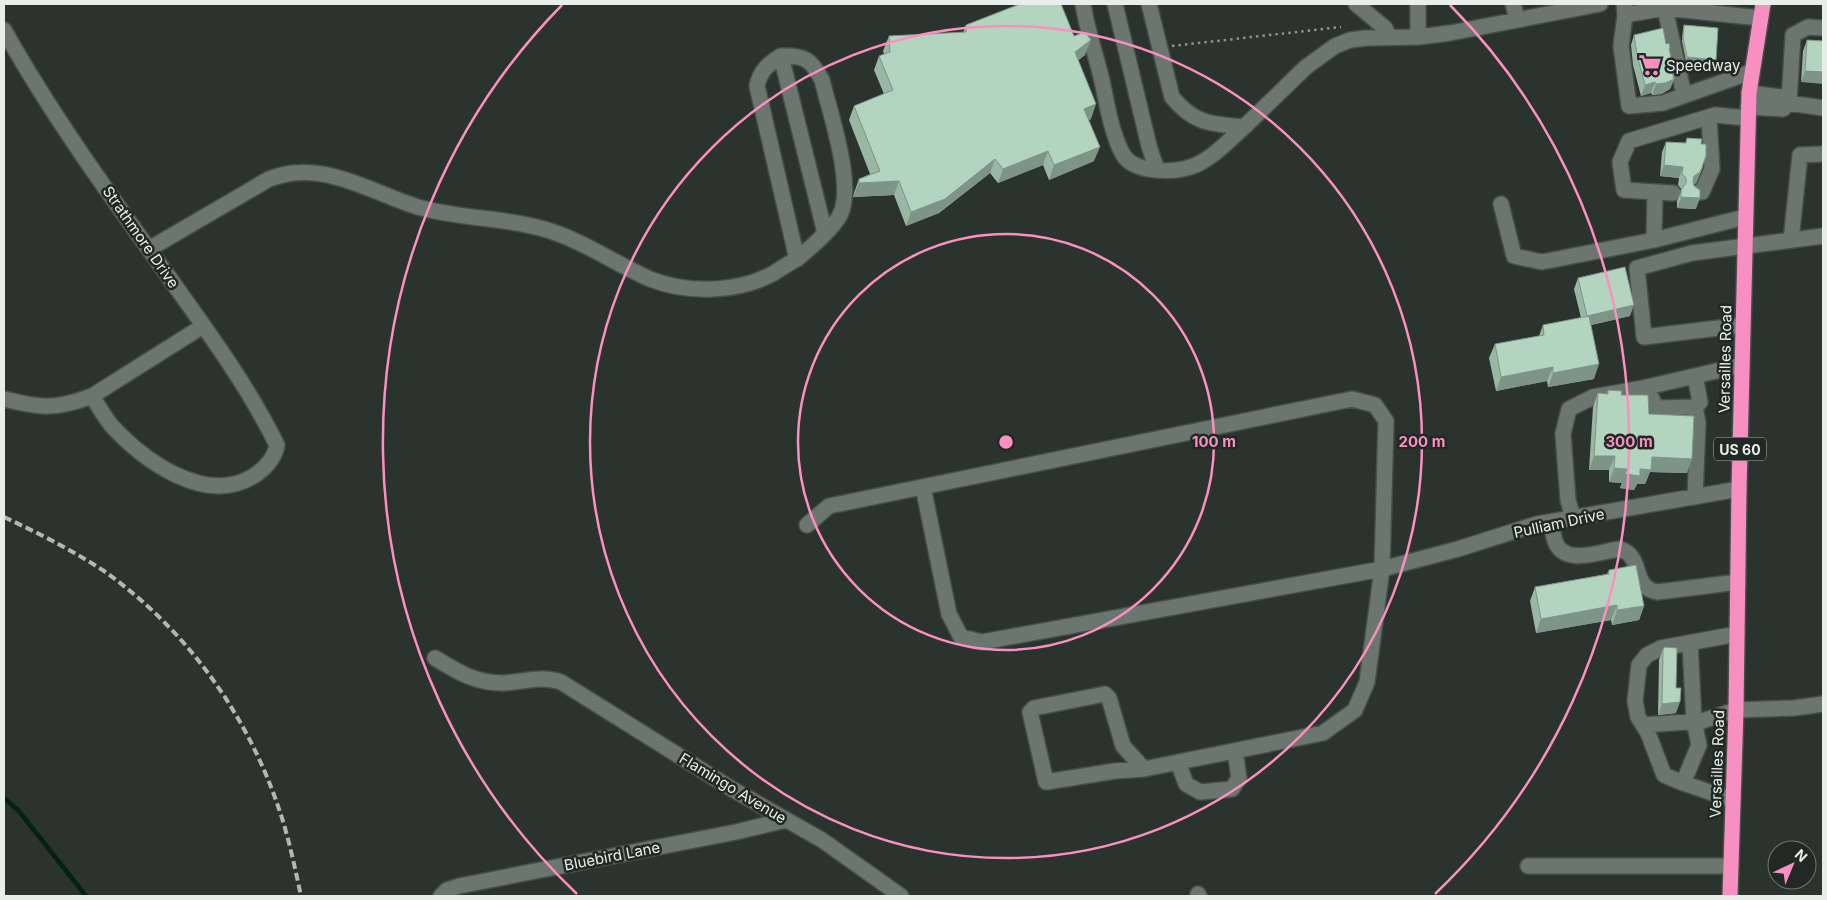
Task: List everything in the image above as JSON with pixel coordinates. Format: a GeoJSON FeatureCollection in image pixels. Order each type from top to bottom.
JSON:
{"type":"FeatureCollection","features":[{"type":"Feature","properties":{"kind":"highway","name":"Versailles Road"},"geometry":{"type":"LineString","coordinates":[[1730,896],[1736,710],[1748,106],[1751,72],[1761,11]]}},
{"type":"Feature","properties":{"kind":"street"},"geometry":{"type":"LineString","coordinates":[[1083,4],[1109,113],[1121,152],[1128,161],[1140,167],[1174,172],[1194,166],[1210,157],[1306,67],[1335,46],[1358,39],[1418,37],[1450,33],[1600,4]]}},
{"type":"Feature","properties":{"kind":"street"},"geometry":{"type":"LineString","coordinates":[[1115,4],[1149,146],[1157,170]]}},
{"type":"Feature","properties":{"kind":"street"},"geometry":{"type":"LineString","coordinates":[[1149,4],[1172,97],[1181,108],[1196,119],[1213,124],[1244,127]]}},
{"type":"Feature","properties":{"kind":"street"},"geometry":{"type":"LineString","coordinates":[[1356,4],[1385,28],[1389,37]]}},
{"type":"Feature","properties":{"kind":"street"},"geometry":{"type":"LineString","coordinates":[[1418,4],[1418,37]]}},
{"type":"Feature","properties":{"kind":"street"},"geometry":{"type":"LineString","coordinates":[[1513,4],[1517,19]]}},
{"type":"Feature","properties":{"kind":"street"},"geometry":{"type":"LineString","coordinates":[[1665,6],[1684,95]]}},
{"type":"Feature","properties":{"kind":"street"},"geometry":{"type":"LineString","coordinates":[[1751,72],[1664,103],[1628,106],[1620,46],[1624,9],[1665,6],[1761,11]]}},
{"type":"Feature","properties":{"kind":"street"},"geometry":{"type":"LineString","coordinates":[[1673,193],[1624,190],[1620,162],[1629,141],[1748,106],[1783,109],[1789,103],[1793,35],[1808,27],[1823,28]]}},
{"type":"Feature","properties":{"kind":"street","name":"Strathmore Drive"},"geometry":{"type":"LineString","coordinates":[[4,30],[48,104],[262,414],[277,444],[276,450],[267,466],[246,481],[234,485],[204,485],[175,474],[138,449],[112,425],[92,396]]}},
{"type":"Feature","properties":{"kind":"street"},"geometry":{"type":"LineString","coordinates":[[148,249],[269,179],[288,173],[323,174],[419,207],[542,228],[566,236],[668,285],[694,290],[713,290],[753,281],[773,274],[797,259],[811,248],[839,217],[844,207],[846,187],[844,170],[822,80],[808,60],[798,56],[781,56],[768,65],[759,76],[757,86],[797,259]]}},
{"type":"Feature","properties":{"kind":"street"},"geometry":{"type":"LineString","coordinates":[[781,56],[824,234]]}},
{"type":"Feature","properties":{"kind":"street"},"geometry":{"type":"LineString","coordinates":[[1789,103],[1823,108]]}},
{"type":"Feature","properties":{"kind":"street"},"geometry":{"type":"LineString","coordinates":[[1698,192],[1702,192],[1712,169],[1709,118]]}},
{"type":"Feature","properties":{"kind":"street"},"geometry":{"type":"LineString","coordinates":[[1791,240],[1800,155],[1823,154]]}},
{"type":"Feature","properties":{"kind":"street"},"geometry":{"type":"LineString","coordinates":[[1654,240],[1655,192]]}},
{"type":"Feature","properties":{"kind":"street"},"geometry":{"type":"LineString","coordinates":[[1502,204],[1514,256],[1542,262],[1654,240],[1745,217]]}},
{"type":"Feature","properties":{"kind":"street"},"geometry":{"type":"LineString","coordinates":[[1743,325],[1644,337],[1637,268],[1692,253],[1823,236]]}},
{"type":"Feature","properties":{"kind":"street"},"geometry":{"type":"LineString","coordinates":[[4,399],[47,407],[71,404],[92,396],[203,326]]}},
{"type":"Feature","properties":{"kind":"street"},"geometry":{"type":"LineString","coordinates":[[1573,518],[1568,500],[1563,434],[1569,409],[1593,397],[1647,387],[1742,365]]}},
{"type":"Feature","properties":{"kind":"street"},"geometry":{"type":"LineString","coordinates":[[1695,497],[1698,422],[1696,407],[1700,402],[1696,376]]}},
{"type":"Feature","properties":{"kind":"street"},"geometry":{"type":"LineString","coordinates":[[1647,387],[1656,408],[1696,407]]}},
{"type":"Feature","properties":{"kind":"street"},"geometry":{"type":"LineString","coordinates":[[806,526],[829,506],[1352,399],[1375,406],[1386,420],[1382,569],[1367,682],[1355,710],[1323,733],[1144,769],[1115,771],[1046,782],[1030,712],[1034,708],[1105,694],[1110,698],[1123,746],[1144,769]]}},
{"type":"Feature","properties":{"kind":"street","name":"Pulliam Drive"},"geometry":{"type":"LineString","coordinates":[[923,488],[949,614],[961,637],[982,642],[1382,569],[1458,549],[1537,524],[1739,489]]}},
{"type":"Feature","properties":{"kind":"street"},"geometry":{"type":"LineString","coordinates":[[1551,522],[1557,546],[1569,555],[1587,555],[1620,549],[1626,551],[1635,564],[1644,586],[1649,591],[1658,592],[1738,582]]}},
{"type":"Feature","properties":{"kind":"street"},"geometry":{"type":"LineString","coordinates":[[1733,800],[1664,775],[1638,717],[1635,701],[1639,665],[1647,655],[1661,648],[1737,634]]}},
{"type":"Feature","properties":{"kind":"street"},"geometry":{"type":"LineString","coordinates":[[1683,783],[1699,745],[1694,721],[1690,643]]}},
{"type":"Feature","properties":{"kind":"street","name":"Flamingo Avenue"},"geometry":{"type":"LineString","coordinates":[[435,658],[456,671],[478,680],[504,683],[554,679],[561,682],[732,789],[822,840],[902,896]]}},
{"type":"Feature","properties":{"kind":"street"},"geometry":{"type":"LineString","coordinates":[[1643,725],[1702,721],[1736,710],[1794,708],[1823,704]]}},
{"type":"Feature","properties":{"kind":"street"},"geometry":{"type":"LineString","coordinates":[[1178,762],[1186,784],[1200,792],[1232,789],[1239,778],[1235,751]]}},
{"type":"Feature","properties":{"kind":"street","name":"Bluebird Lane"},"geometry":{"type":"LineString","coordinates":[[441,896],[447,890],[460,886],[736,832],[786,820]]}},
{"type":"Feature","properties":{"kind":"street"},"geometry":{"type":"LineString","coordinates":[[1528,866],[1731,866]]}},
{"type":"Feature","properties":{"kind":"path"},"geometry":{"type":"LineString","coordinates":[[1160,48],[1341,27]]}},
{"type":"Feature","properties":{"kind":"building"},"geometry":{"type":"Polygon","coordinates":[[[1020,4],[1061,4],[1074,36],[1085,32],[1091,40],[1075,52],[1096,104],[1084,109],[1100,147],[1054,165],[1048,151],[1003,169],[995,159],[945,199],[911,212],[899,181],[859,183],[859,179],[880,171],[854,106],[893,90],[879,56],[890,52],[889,36],[966,32],[966,25],[1020,4]]]}},
{"type":"Feature","properties":{"kind":"building"},"geometry":{"type":"Polygon","coordinates":[[[1684,25],[1718,28],[1716,60],[1687,57],[1683,37],[1684,25]]]}},
{"type":"Feature","properties":{"kind":"building"},"geometry":{"type":"Polygon","coordinates":[[[1663,28],[1666,44],[1669,43],[1674,79],[1665,83],[1656,84],[1655,82],[1645,85],[1634,35],[1663,28]]]}},
{"type":"Feature","properties":{"kind":"building"},"geometry":{"type":"Polygon","coordinates":[[[1807,40],[1823,41],[1823,72],[1805,71],[1807,40]]]}},
{"type":"Feature","properties":{"kind":"building"},"geometry":{"type":"Polygon","coordinates":[[[1687,138],[1702,139],[1701,144],[1706,144],[1706,156],[1700,172],[1694,176],[1693,181],[1694,186],[1700,190],[1700,198],[1681,197],[1681,190],[1686,183],[1686,178],[1682,174],[1683,167],[1664,165],[1666,142],[1686,143],[1687,138]]]}},
{"type":"Feature","properties":{"kind":"building"},"geometry":{"type":"Polygon","coordinates":[[[1625,267],[1634,305],[1587,316],[1578,278],[1625,267]]]}},
{"type":"Feature","properties":{"kind":"building"},"geometry":{"type":"Polygon","coordinates":[[[1589,316],[1599,364],[1553,373],[1553,367],[1501,377],[1495,344],[1544,335],[1543,325],[1589,316]]]}},
{"type":"Feature","properties":{"kind":"building"},"geometry":{"type":"Polygon","coordinates":[[[1608,390],[1622,391],[1621,395],[1648,395],[1649,414],[1694,416],[1692,459],[1652,457],[1651,470],[1640,469],[1640,476],[1625,474],[1627,469],[1614,468],[1615,456],[1594,456],[1598,393],[1608,394],[1608,390]]]}},
{"type":"Feature","properties":{"kind":"building"},"geometry":{"type":"Polygon","coordinates":[[[1636,565],[1644,606],[1617,610],[1617,605],[1541,619],[1535,587],[1609,574],[1609,570],[1636,565]]]}},
{"type":"Feature","properties":{"kind":"building"},"geometry":{"type":"Polygon","coordinates":[[[1665,647],[1677,648],[1676,688],[1681,688],[1680,702],[1662,704],[1663,649],[1665,647]]]}},
{"type":"Feature","properties":{"kind":"waterway"},"geometry":{"type":"LineString","coordinates":[[4,798],[18,810],[86,896]]}},
{"type":"Feature","properties":{"kind":"railway"},"geometry":{"type":"LineString","coordinates":[[4,517],[80,556],[104,571],[134,594],[188,648],[211,677],[251,742],[267,776],[292,854],[301,896]]}},
{"type":"Feature","properties":{"kind":"place","name":"Speedway"},"geometry":{"type":"Point","coordinates":[1650,65]}}]}
